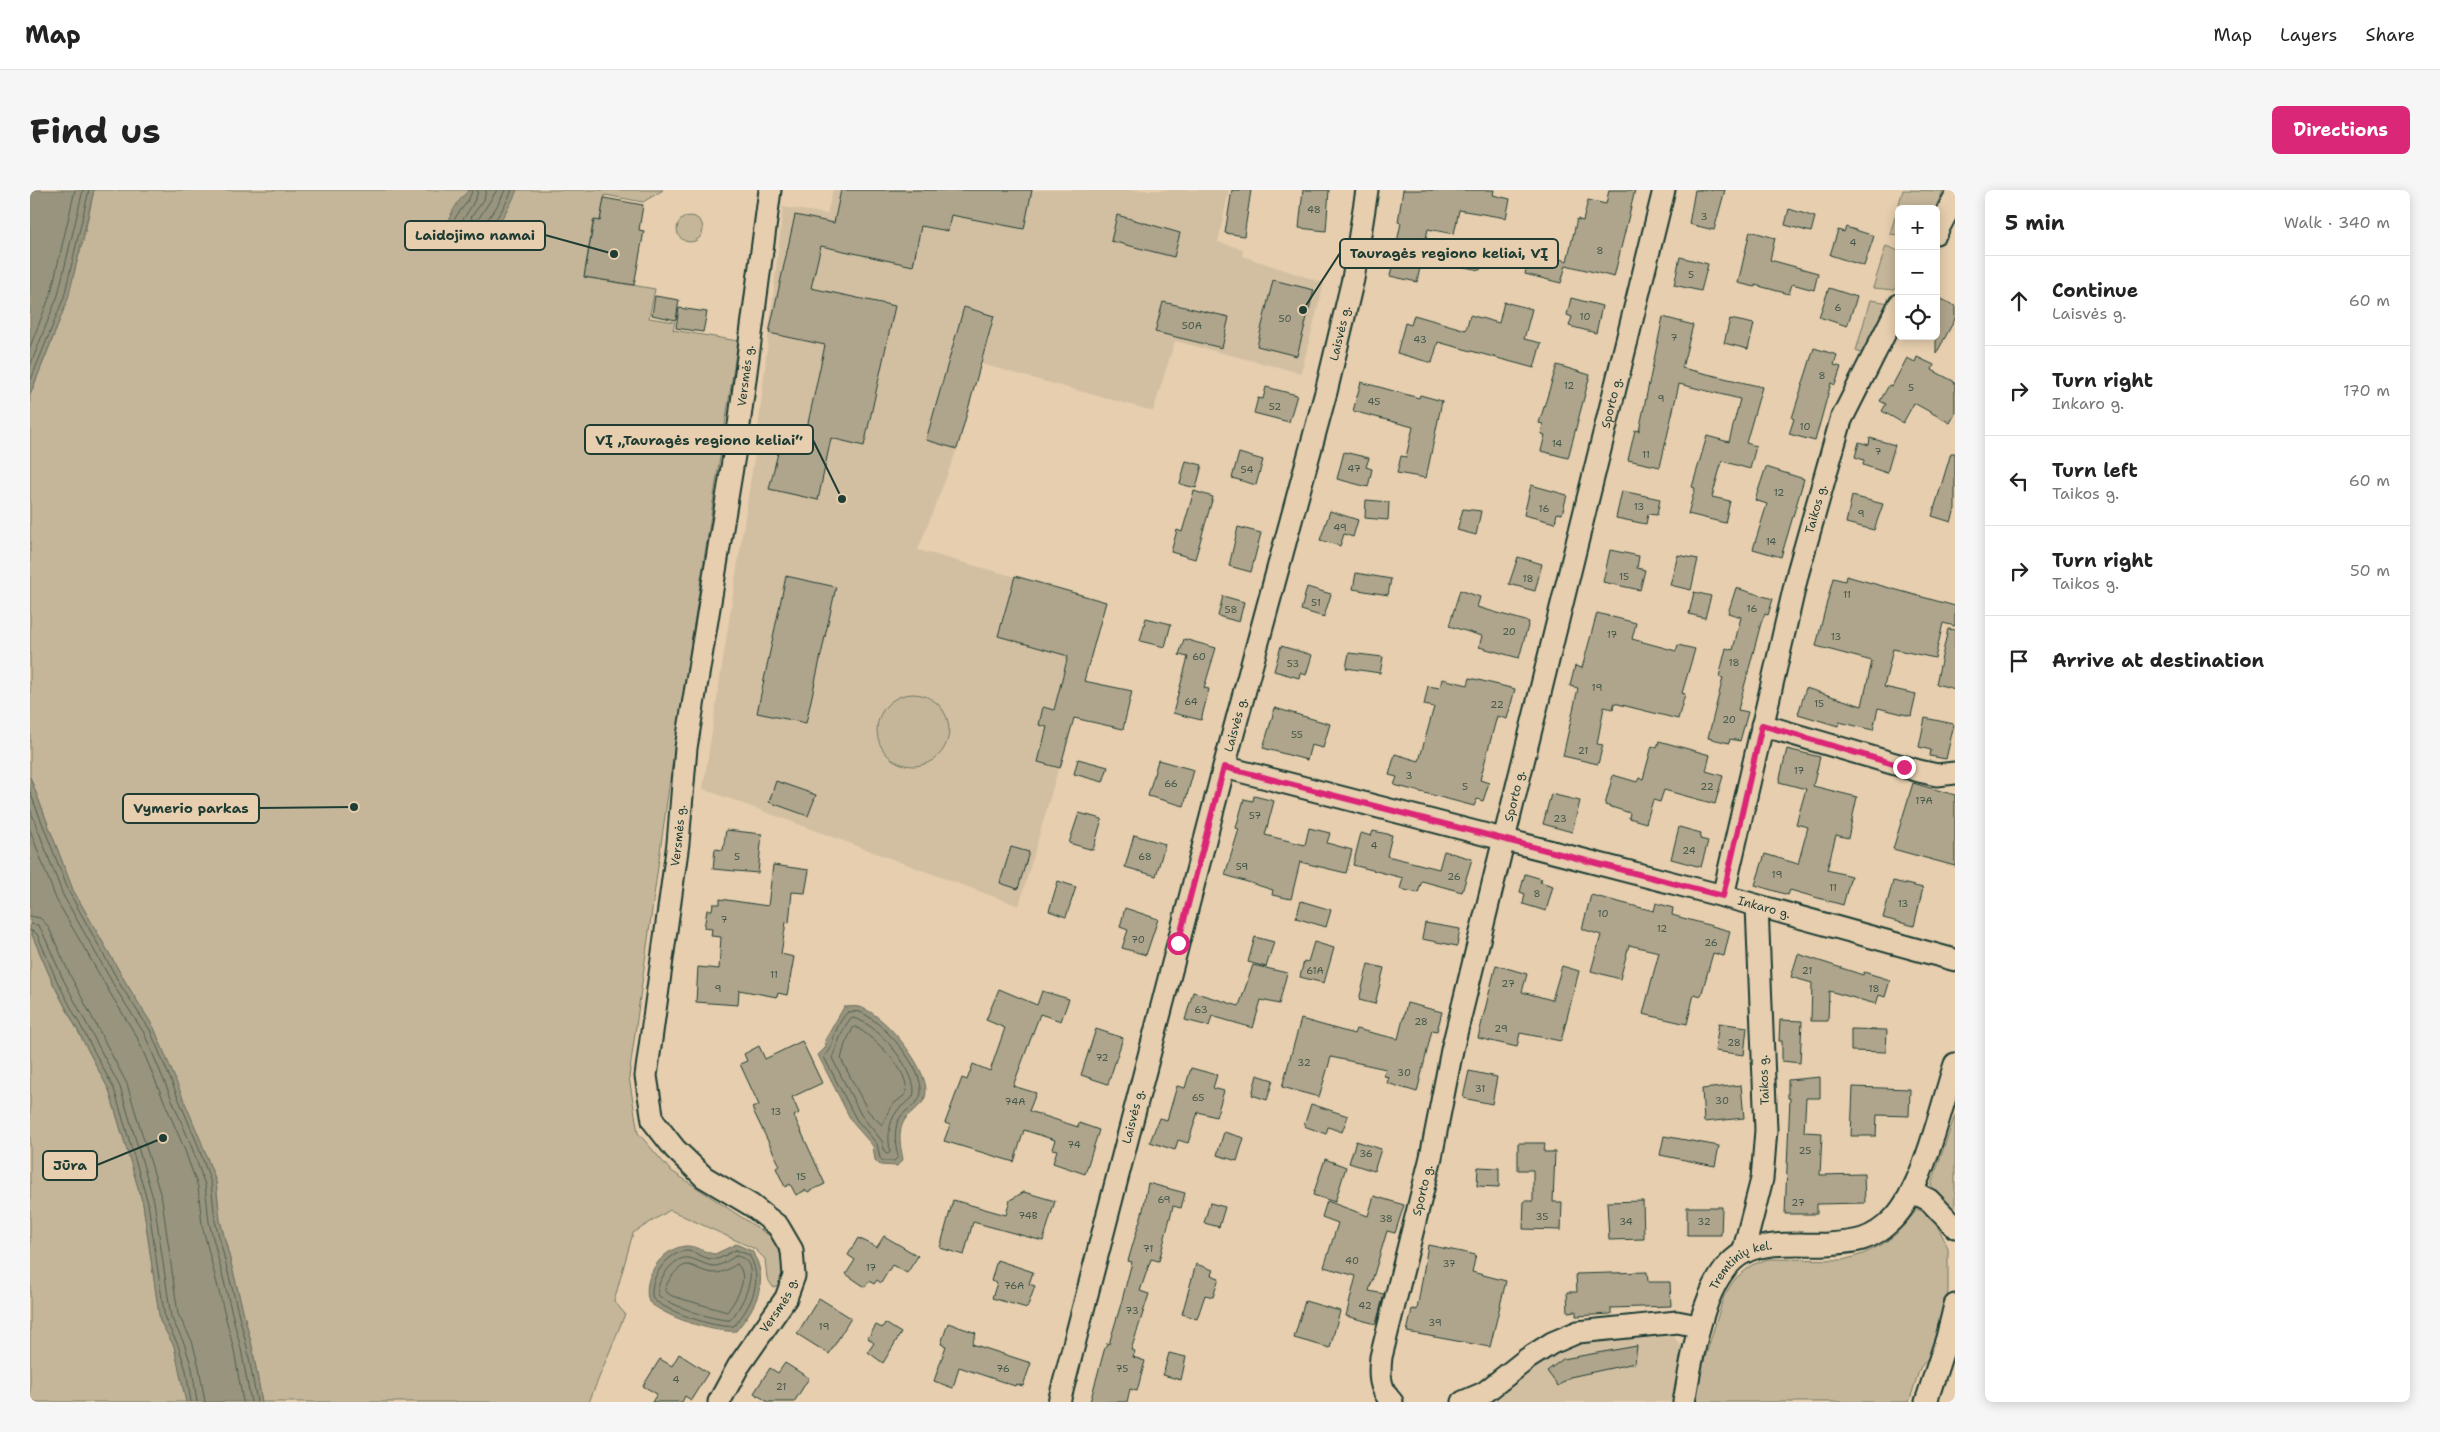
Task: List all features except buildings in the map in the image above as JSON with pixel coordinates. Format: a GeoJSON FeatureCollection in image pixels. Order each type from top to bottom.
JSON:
{"type":"FeatureCollection","features":[{"type":"Feature","properties":{"kind":"street","name":"Versmės g."},"geometry":{"type":"LineString","coordinates":[[719,1402],[738,1367],[786,1298],[794,1276],[792,1250],[778,1226],[751,1205],[704,1177],[675,1149],[653,1121],[646,1076],[678,843],[686,748],[739,426],[770,190]]}},
{"type":"Feature","properties":{"kind":"street","name":"Laisvės g."},"geometry":{"type":"LineString","coordinates":[[1060,1402],[1224,767],[1336,353],[1353,279],[1367,190]]}},
{"type":"Feature","properties":{"kind":"street","name":"Sporto g."},"geometry":{"type":"LineString","coordinates":[[1391,1401],[1382,1390],[1379,1375],[1381,1357],[1431,1157],[1452,1050],[1664,190]]}},
{"type":"Feature","properties":{"kind":"street"},"geometry":{"type":"LineString","coordinates":[[1940,225],[1955,197]]}},
{"type":"Feature","properties":{"kind":"street","name":"Taikos g."},"geometry":{"type":"LineString","coordinates":[[1723,896],[1798,572],[1841,420],[1895,313]]}},
{"type":"Feature","properties":{"kind":"street"},"geometry":{"type":"LineString","coordinates":[[1762,725],[1920,771],[1937,775],[1955,773]]}},
{"type":"Feature","properties":{"kind":"street","name":"Inkaro g."},"geometry":{"type":"LineString","coordinates":[[1224,767],[1723,896],[1955,960]]}},
{"type":"Feature","properties":{"kind":"street","name":"Taikos g."},"geometry":{"type":"LineString","coordinates":[[1743,1253],[1762,1179],[1766,1130],[1757,906]]}},
{"type":"Feature","properties":{"kind":"street","name":"Tremtinių kel."},"geometry":{"type":"LineString","coordinates":[[1684,1402],[1698,1326],[1708,1299],[1718,1280],[1730,1264],[1743,1253],[1773,1246],[1858,1242],[1874,1235],[1892,1220],[1913,1192],[1955,1064]]}},
{"type":"Feature","properties":{"kind":"street"},"geometry":{"type":"LineString","coordinates":[[1913,1192],[1929,1200],[1955,1227]]}},
{"type":"Feature","properties":{"kind":"street"},"geometry":{"type":"LineString","coordinates":[[1926,1402],[1947,1338],[1955,1305]]}},
{"type":"Feature","properties":{"kind":"street"},"geometry":{"type":"LineString","coordinates":[[1463,1402],[1484,1393],[1527,1359],[1552,1343],[1578,1332],[1677,1322],[1698,1326]]}},
{"type":"Feature","properties":{"kind":"shaded area"},"geometry":{"type":"Polygon","coordinates":[[[94,190],[663,190],[643,202],[605,195],[600,221],[593,221],[584,277],[655,289],[649,318],[675,322],[673,330],[738,341],[670,779],[629,1077],[638,1133],[670,1170],[776,1240],[785,1256],[789,1276],[782,1284],[773,1287],[767,1278],[765,1259],[755,1249],[670,1210],[633,1233],[614,1301],[625,1314],[589,1402],[262,1402],[252,1346],[220,1220],[216,1182],[154,1028],[73,890],[30,777],[30,395],[57,328],[83,242],[94,190]]]}},
{"type":"Feature","properties":{"kind":"shaded area"},"geometry":{"type":"Polygon","coordinates":[[[833,190],[1229,190],[1218,242],[1243,249],[1242,256],[1324,283],[1301,373],[1175,341],[1153,411],[981,364],[957,449],[918,550],[1106,602],[1019,906],[703,789],[757,439],[783,207],[827,214],[833,190]]]}},
{"type":"Feature","properties":{"kind":"shaded area"},"geometry":{"type":"Polygon","coordinates":[[[1903,190],[1943,191],[1937,205],[1899,205],[1903,190]]]}},
{"type":"Feature","properties":{"kind":"shaded area"},"geometry":{"type":"Polygon","coordinates":[[[690,216],[700,219],[703,229],[700,239],[690,242],[680,239],[677,229],[680,219],[690,216]]]}},
{"type":"Feature","properties":{"kind":"shaded area"},"geometry":{"type":"Polygon","coordinates":[[[1895,217],[1895,235],[1890,234],[1895,217]]]}},
{"type":"Feature","properties":{"kind":"shaded area"},"geometry":{"type":"Polygon","coordinates":[[[1886,246],[1895,249],[1895,290],[1873,288],[1886,246]]]}},
{"type":"Feature","properties":{"kind":"shaded area"},"geometry":{"type":"Polygon","coordinates":[[[1870,300],[1890,303],[1863,354],[1856,351],[1870,300]]]}},
{"type":"Feature","properties":{"kind":"shaded area"},"geometry":{"type":"Polygon","coordinates":[[[913,694],[933,700],[943,710],[949,730],[943,750],[933,760],[913,766],[893,760],[883,750],[877,730],[883,710],[893,700],[913,694]]]}},
{"type":"Feature","properties":{"kind":"shaded area"},"geometry":{"type":"Polygon","coordinates":[[[30,930],[53,984],[109,1090],[143,1204],[160,1321],[174,1346],[186,1402],[30,1402],[30,930]]]}},
{"type":"Feature","properties":{"kind":"shaded area"},"geometry":{"type":"Polygon","coordinates":[[[1955,1115],[1955,1211],[1931,1185],[1955,1115]]]}},
{"type":"Feature","properties":{"kind":"shaded area"},"geometry":{"type":"Polygon","coordinates":[[[1918,1209],[1934,1218],[1948,1248],[1948,1291],[1942,1328],[1932,1353],[1920,1368],[1909,1402],[1695,1402],[1701,1371],[1724,1296],[1735,1279],[1752,1265],[1768,1259],[1843,1260],[1863,1254],[1883,1244],[1896,1234],[1918,1209]]]}},
{"type":"Feature","properties":{"kind":"shaded area"},"geometry":{"type":"Polygon","coordinates":[[[1669,1330],[1682,1347],[1671,1402],[1483,1402],[1550,1354],[1583,1340],[1669,1330]]]}},
{"type":"Feature","properties":{"kind":"water"},"geometry":{"type":"Polygon","coordinates":[[[30,190],[94,190],[68,299],[30,395],[30,190]]]}},
{"type":"Feature","properties":{"kind":"water"},"geometry":{"type":"Polygon","coordinates":[[[469,190],[517,190],[506,212],[489,233],[479,241],[469,245],[458,245],[446,240],[447,226],[455,207],[469,190]]]}},
{"type":"Feature","properties":{"kind":"water"},"geometry":{"type":"Polygon","coordinates":[[[30,777],[73,890],[154,1028],[201,1141],[216,1182],[220,1220],[252,1346],[262,1402],[186,1402],[174,1346],[160,1321],[143,1204],[109,1090],[53,983],[30,930],[30,777]]]}},
{"type":"Feature","properties":{"kind":"water"},"geometry":{"type":"Polygon","coordinates":[[[844,1007],[859,1007],[869,1011],[891,1029],[912,1055],[924,1081],[926,1091],[924,1100],[906,1118],[901,1128],[900,1143],[903,1159],[897,1166],[880,1165],[875,1160],[873,1146],[852,1122],[818,1055],[826,1047],[825,1040],[844,1007]]]}},
{"type":"Feature","properties":{"kind":"water"},"geometry":{"type":"Polygon","coordinates":[[[736,1244],[752,1251],[760,1272],[760,1282],[755,1302],[736,1331],[703,1327],[690,1323],[657,1308],[649,1302],[647,1293],[650,1275],[661,1259],[668,1253],[676,1248],[689,1246],[715,1254],[736,1244]]]}},
{"type":"Feature","properties":{"kind":"place","name":"Laidojimo namai"},"geometry":{"type":"Point","coordinates":[614,254]}},
{"type":"Feature","properties":{"kind":"place","name":"Tauragės regiono keliai, VĮ"},"geometry":{"type":"Point","coordinates":[1303,310]}},
{"type":"Feature","properties":{"kind":"place","name":"VĮ „Tauragės regiono keliai“"},"geometry":{"type":"Point","coordinates":[842,499]}},
{"type":"Feature","properties":{"kind":"place","name":"Vymerio parkas"},"geometry":{"type":"Point","coordinates":[354,807]}},
{"type":"Feature","properties":{"kind":"place","name":"Jūra"},"geometry":{"type":"Point","coordinates":[163,1138]}},
{"type":"Feature","properties":{"kind":"route"},"geometry":{"type":"LineString","coordinates":[[1178,943],[1224,767],[1723,896],[1762,725],[1904,767]]}}]}
